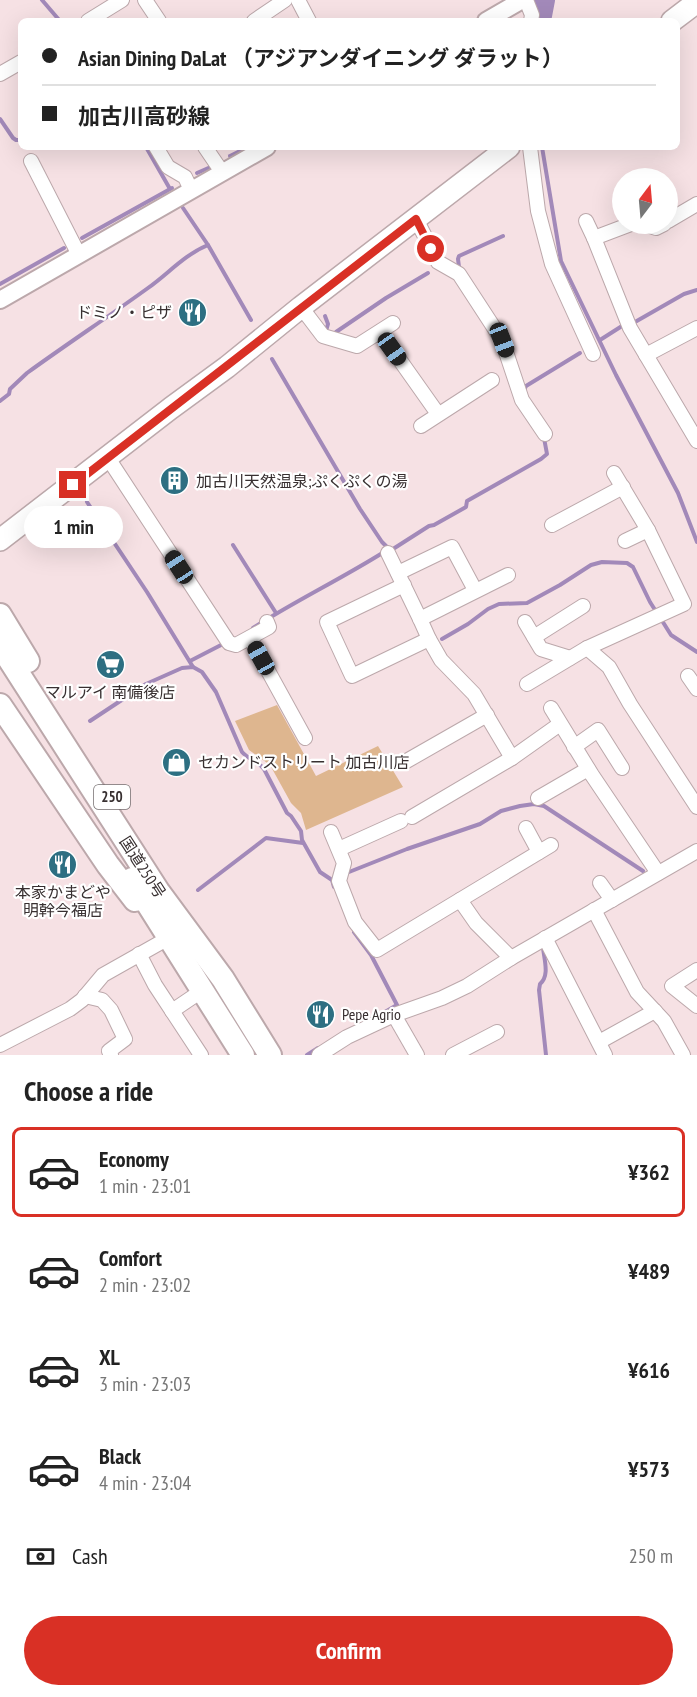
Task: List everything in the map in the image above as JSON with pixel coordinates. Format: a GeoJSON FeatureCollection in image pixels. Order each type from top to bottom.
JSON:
{"type":"FeatureCollection","features":[{"type":"Feature","properties":{"kind":"highway","name":"250"},"geometry":{"type":"LineString","coordinates":[[0,615],[223,979]]}},
{"type":"Feature","properties":{"kind":"highway","name":"国道250号"},"geometry":{"type":"LineString","coordinates":[[0,645],[16,698],[223,979],[270,1055]]}},
{"type":"Feature","properties":{"kind":"highway","name":"国道250号"},"geometry":{"type":"LineString","coordinates":[[0,672],[243,1055]]}},
{"type":"Feature","properties":{"kind":"highway","name":"250"},"geometry":{"type":"LineString","coordinates":[[16,698],[108,865],[203,990]]}},
{"type":"Feature","properties":{"kind":"main road"},"geometry":{"type":"LineString","coordinates":[[676,18],[697,2]]}},
{"type":"Feature","properties":{"kind":"main road"},"geometry":{"type":"LineString","coordinates":[[0,540],[505,150]]}},
{"type":"Feature","properties":{"kind":"street"},"geometry":{"type":"LineString","coordinates":[[93,18],[122,0]]}},
{"type":"Feature","properties":{"kind":"street"},"geometry":{"type":"LineString","coordinates":[[145,0],[157,18]]}},
{"type":"Feature","properties":{"kind":"street"},"geometry":{"type":"LineString","coordinates":[[258,18],[285,0]]}},
{"type":"Feature","properties":{"kind":"street"},"geometry":{"type":"LineString","coordinates":[[298,0],[307,18]]}},
{"type":"Feature","properties":{"kind":"street"},"geometry":{"type":"LineString","coordinates":[[491,18],[524,0],[532,18]]}},
{"type":"Feature","properties":{"kind":"street"},"geometry":{"type":"LineString","coordinates":[[0,74],[18,64]]}},
{"type":"Feature","properties":{"kind":"street"},"geometry":{"type":"LineString","coordinates":[[158,150],[168,167],[185,177],[191,190]]}},
{"type":"Feature","properties":{"kind":"street"},"geometry":{"type":"LineString","coordinates":[[207,150],[222,172]]}},
{"type":"Feature","properties":{"kind":"street"},"geometry":{"type":"LineString","coordinates":[[0,300],[222,172],[255,150]]}},
{"type":"Feature","properties":{"kind":"street"},"geometry":{"type":"LineString","coordinates":[[530,150],[538,211],[552,264],[593,354]]}},
{"type":"Feature","properties":{"kind":"street"},"geometry":{"type":"LineString","coordinates":[[31,161],[79,255]]}},
{"type":"Feature","properties":{"kind":"street"},"geometry":{"type":"LineString","coordinates":[[678,219],[686,218],[697,204]]}},
{"type":"Feature","properties":{"kind":"street"},"geometry":{"type":"LineString","coordinates":[[416,219],[438,262],[459,274],[502,340],[522,400],[545,434]]}},
{"type":"Feature","properties":{"kind":"street"},"geometry":{"type":"LineString","coordinates":[[586,221],[630,328],[697,441]]}},
{"type":"Feature","properties":{"kind":"street"},"geometry":{"type":"LineString","coordinates":[[594,238],[612,231]]}},
{"type":"Feature","properties":{"kind":"street"},"geometry":{"type":"LineString","coordinates":[[301,307],[323,336],[357,346],[393,323]]}},
{"type":"Feature","properties":{"kind":"street"},"geometry":{"type":"LineString","coordinates":[[646,355],[697,328]]}},
{"type":"Feature","properties":{"kind":"street"},"geometry":{"type":"LineString","coordinates":[[380,332],[438,414]]}},
{"type":"Feature","properties":{"kind":"street"},"geometry":{"type":"LineString","coordinates":[[421,426],[492,380]]}},
{"type":"Feature","properties":{"kind":"street"},"geometry":{"type":"LineString","coordinates":[[108,458],[229,643],[236,645],[250,638],[269,627],[267,622]]}},
{"type":"Feature","properties":{"kind":"street"},"geometry":{"type":"LineString","coordinates":[[527,684],[587,648],[684,604],[648,530],[614,472]]}},
{"type":"Feature","properties":{"kind":"street"},"geometry":{"type":"LineString","coordinates":[[552,525],[624,487]]}},
{"type":"Feature","properties":{"kind":"street"},"geometry":{"type":"LineString","coordinates":[[625,541],[648,530]]}},
{"type":"Feature","properties":{"kind":"street"},"geometry":{"type":"LineString","coordinates":[[429,639],[352,676],[327,622],[453,547],[475,590]]}},
{"type":"Feature","properties":{"kind":"street"},"geometry":{"type":"LineString","coordinates":[[388,554],[441,660],[474,694],[512,758]]}},
{"type":"Feature","properties":{"kind":"street"},"geometry":{"type":"LineString","coordinates":[[420,619],[507,575]]}},
{"type":"Feature","properties":{"kind":"street"},"geometry":{"type":"LineString","coordinates":[[534,637],[583,606]]}},
{"type":"Feature","properties":{"kind":"street"},"geometry":{"type":"LineString","coordinates":[[525,622],[541,649],[570,658]]}},
{"type":"Feature","properties":{"kind":"street"},"geometry":{"type":"LineString","coordinates":[[250,638],[305,738]]}},
{"type":"Feature","properties":{"kind":"street"},"geometry":{"type":"LineString","coordinates":[[587,648],[609,667],[630,704],[697,807]]}},
{"type":"Feature","properties":{"kind":"street"},"geometry":{"type":"LineString","coordinates":[[688,676],[697,688]]}},
{"type":"Feature","properties":{"kind":"street"},"geometry":{"type":"LineString","coordinates":[[551,708],[588,769],[658,873]]}},
{"type":"Feature","properties":{"kind":"street"},"geometry":{"type":"LineString","coordinates":[[403,763],[422,747],[487,715]]}},
{"type":"Feature","properties":{"kind":"street"},"geometry":{"type":"LineString","coordinates":[[339,849],[406,819],[512,758],[560,724]]}},
{"type":"Feature","properties":{"kind":"street"},"geometry":{"type":"LineString","coordinates":[[574,747],[598,730],[622,768]]}},
{"type":"Feature","properties":{"kind":"street"},"geometry":{"type":"LineString","coordinates":[[538,798],[588,769]]}},
{"type":"Feature","properties":{"kind":"street"},"geometry":{"type":"LineString","coordinates":[[526,828],[539,852]]}},
{"type":"Feature","properties":{"kind":"street"},"geometry":{"type":"LineString","coordinates":[[331,832],[344,863],[339,881],[355,922],[376,950],[551,845]]}},
{"type":"Feature","properties":{"kind":"street"},"geometry":{"type":"LineString","coordinates":[[319,1055],[347,1037],[394,1015],[442,998],[467,986],[545,938],[697,851]]}},
{"type":"Feature","properties":{"kind":"street"},"geometry":{"type":"LineString","coordinates":[[600,883],[612,900]]}},
{"type":"Feature","properties":{"kind":"street"},"geometry":{"type":"LineString","coordinates":[[460,900],[476,923],[511,958]]}},
{"type":"Feature","properties":{"kind":"street"},"geometry":{"type":"LineString","coordinates":[[594,910],[637,992],[664,1021],[683,1055]]}},
{"type":"Feature","properties":{"kind":"street"},"geometry":{"type":"LineString","coordinates":[[545,938],[605,1055]]}},
{"type":"Feature","properties":{"kind":"street"},"geometry":{"type":"LineString","coordinates":[[0,1045],[70,1009],[103,975],[165,940]]}},
{"type":"Feature","properties":{"kind":"street"},"geometry":{"type":"LineString","coordinates":[[139,954],[155,985],[201,1055]]}},
{"type":"Feature","properties":{"kind":"street"},"geometry":{"type":"LineString","coordinates":[[697,970],[672,986],[697,1005]]}},
{"type":"Feature","properties":{"kind":"street"},"geometry":{"type":"LineString","coordinates":[[172,1011],[203,990]]}},
{"type":"Feature","properties":{"kind":"street"},"geometry":{"type":"LineString","coordinates":[[85,996],[102,1000],[111,1010],[125,1039],[109,1051],[111,1055]]}},
{"type":"Feature","properties":{"kind":"street"},"geometry":{"type":"LineString","coordinates":[[599,1042],[655,1011]]}},
{"type":"Feature","properties":{"kind":"street"},"geometry":{"type":"LineString","coordinates":[[394,1015],[417,1055]]}},
{"type":"Feature","properties":{"kind":"street"},"geometry":{"type":"LineString","coordinates":[[453,1055],[498,1032]]}},
{"type":"Feature","properties":{"kind":"shaded area"},"geometry":{"type":"Polygon","coordinates":[[[277,705],[316,776],[378,746],[403,787],[306,830],[301,813],[291,803],[270,765],[249,750],[235,721],[277,705]]]}},
{"type":"Feature","properties":{"kind":"waterway"},"geometry":{"type":"LineString","coordinates":[[42,0],[57,18]]}},
{"type":"Feature","properties":{"kind":"waterway"},"geometry":{"type":"LineString","coordinates":[[541,18],[544,0]]}},
{"type":"Feature","properties":{"kind":"waterway"},"geometry":{"type":"LineString","coordinates":[[0,119],[13,138],[18,140]]}},
{"type":"Feature","properties":{"kind":"waterway"},"geometry":{"type":"LineString","coordinates":[[148,150],[170,189]]}},
{"type":"Feature","properties":{"kind":"waterway"},"geometry":{"type":"LineString","coordinates":[[542,150],[561,261],[616,375],[678,493],[697,542]]}},
{"type":"Feature","properties":{"kind":"waterway"},"geometry":{"type":"LineString","coordinates":[[230,156],[240,151]]}},
{"type":"Feature","properties":{"kind":"waterway"},"geometry":{"type":"LineString","coordinates":[[197,173],[213,166]]}},
{"type":"Feature","properties":{"kind":"waterway"},"geometry":{"type":"LineString","coordinates":[[82,238],[172,188]]}},
{"type":"Feature","properties":{"kind":"waterway"},"geometry":{"type":"LineString","coordinates":[[183,208],[208,245],[251,320]]}},
{"type":"Feature","properties":{"kind":"waterway"},"geometry":{"type":"LineString","coordinates":[[459,267],[459,256],[503,236]]}},
{"type":"Feature","properties":{"kind":"waterway"},"geometry":{"type":"LineString","coordinates":[[0,401],[27,373],[148,288],[184,259],[208,245]]}},
{"type":"Feature","properties":{"kind":"waterway"},"geometry":{"type":"LineString","coordinates":[[0,284],[64,248]]}},
{"type":"Feature","properties":{"kind":"waterway"},"geometry":{"type":"LineString","coordinates":[[336,332],[428,273]]}},
{"type":"Feature","properties":{"kind":"waterway"},"geometry":{"type":"LineString","coordinates":[[635,322],[684,294],[697,290]]}},
{"type":"Feature","properties":{"kind":"waterway"},"geometry":{"type":"LineString","coordinates":[[325,316],[328,324],[326,331]]}},
{"type":"Feature","properties":{"kind":"waterway"},"geometry":{"type":"LineString","coordinates":[[600,340],[622,326]]}},
{"type":"Feature","properties":{"kind":"waterway"},"geometry":{"type":"LineString","coordinates":[[524,390],[526,386],[580,353]]}},
{"type":"Feature","properties":{"kind":"waterway"},"geometry":{"type":"LineString","coordinates":[[272,359],[360,509],[389,549]]}},
{"type":"Feature","properties":{"kind":"waterway"},"geometry":{"type":"LineString","coordinates":[[390,549],[466,507],[467,501],[541,459],[547,454],[544,438]]}},
{"type":"Feature","properties":{"kind":"waterway"},"geometry":{"type":"LineString","coordinates":[[87,502],[147,592],[193,667]]}},
{"type":"Feature","properties":{"kind":"waterway"},"geometry":{"type":"LineString","coordinates":[[233,545],[276,613]]}},
{"type":"Feature","properties":{"kind":"waterway"},"geometry":{"type":"LineString","coordinates":[[253,628],[384,552]]}},
{"type":"Feature","properties":{"kind":"waterway"},"geometry":{"type":"LineString","coordinates":[[442,639],[488,609],[499,604],[527,603],[591,565],[602,562],[627,563],[633,567],[657,613]]}},
{"type":"Feature","properties":{"kind":"waterway"},"geometry":{"type":"LineString","coordinates":[[661,619],[671,635],[697,652]]}},
{"type":"Feature","properties":{"kind":"waterway"},"geometry":{"type":"LineString","coordinates":[[190,661],[223,644]]}},
{"type":"Feature","properties":{"kind":"waterway"},"geometry":{"type":"LineString","coordinates":[[90,721],[146,684],[182,668],[193,667],[202,672],[216,692],[242,752],[264,769],[287,813],[301,831],[302,840],[320,872],[332,880],[334,887]]}},
{"type":"Feature","properties":{"kind":"waterway"},"geometry":{"type":"LineString","coordinates":[[344,874],[480,824],[501,811],[534,804],[544,806],[643,871]]}},
{"type":"Feature","properties":{"kind":"waterway"},"geometry":{"type":"LineString","coordinates":[[198,890],[266,838],[303,843]]}},
{"type":"Feature","properties":{"kind":"waterway"},"geometry":{"type":"LineString","coordinates":[[354,932],[371,955],[397,1005],[378,1016]]}},
{"type":"Feature","properties":{"kind":"waterway"},"geometry":{"type":"LineString","coordinates":[[543,947],[546,972],[539,990],[546,1055]]}},
{"type":"Feature","properties":{"kind":"waterway"},"geometry":{"type":"LineString","coordinates":[[307,1055],[318,1048]]}},
{"type":"Feature","properties":{"kind":"place","name":"ドミノ・ピザ"},"geometry":{"type":"Point","coordinates":[193,312]}},
{"type":"Feature","properties":{"kind":"place","name":"加古川天然温泉;ぷくぷくの湯"},"geometry":{"type":"Point","coordinates":[175,481]}},
{"type":"Feature","properties":{"kind":"place","name":"マルアイ 南備後店"},"geometry":{"type":"Point","coordinates":[110,664]}},
{"type":"Feature","properties":{"kind":"place","name":"セカンドストリート 加古川店"},"geometry":{"type":"Point","coordinates":[177,762]}},
{"type":"Feature","properties":{"kind":"place","name":"本家かまどや 明幹今福店"},"geometry":{"type":"Point","coordinates":[63,864]}},
{"type":"Feature","properties":{"kind":"place","name":"Pepe Agrio"},"geometry":{"type":"Point","coordinates":[321,1014]}},
{"type":"Feature","properties":{"kind":"route"},"geometry":{"type":"LineString","coordinates":[[73,485],[416,219],[431,249]]}}]}
